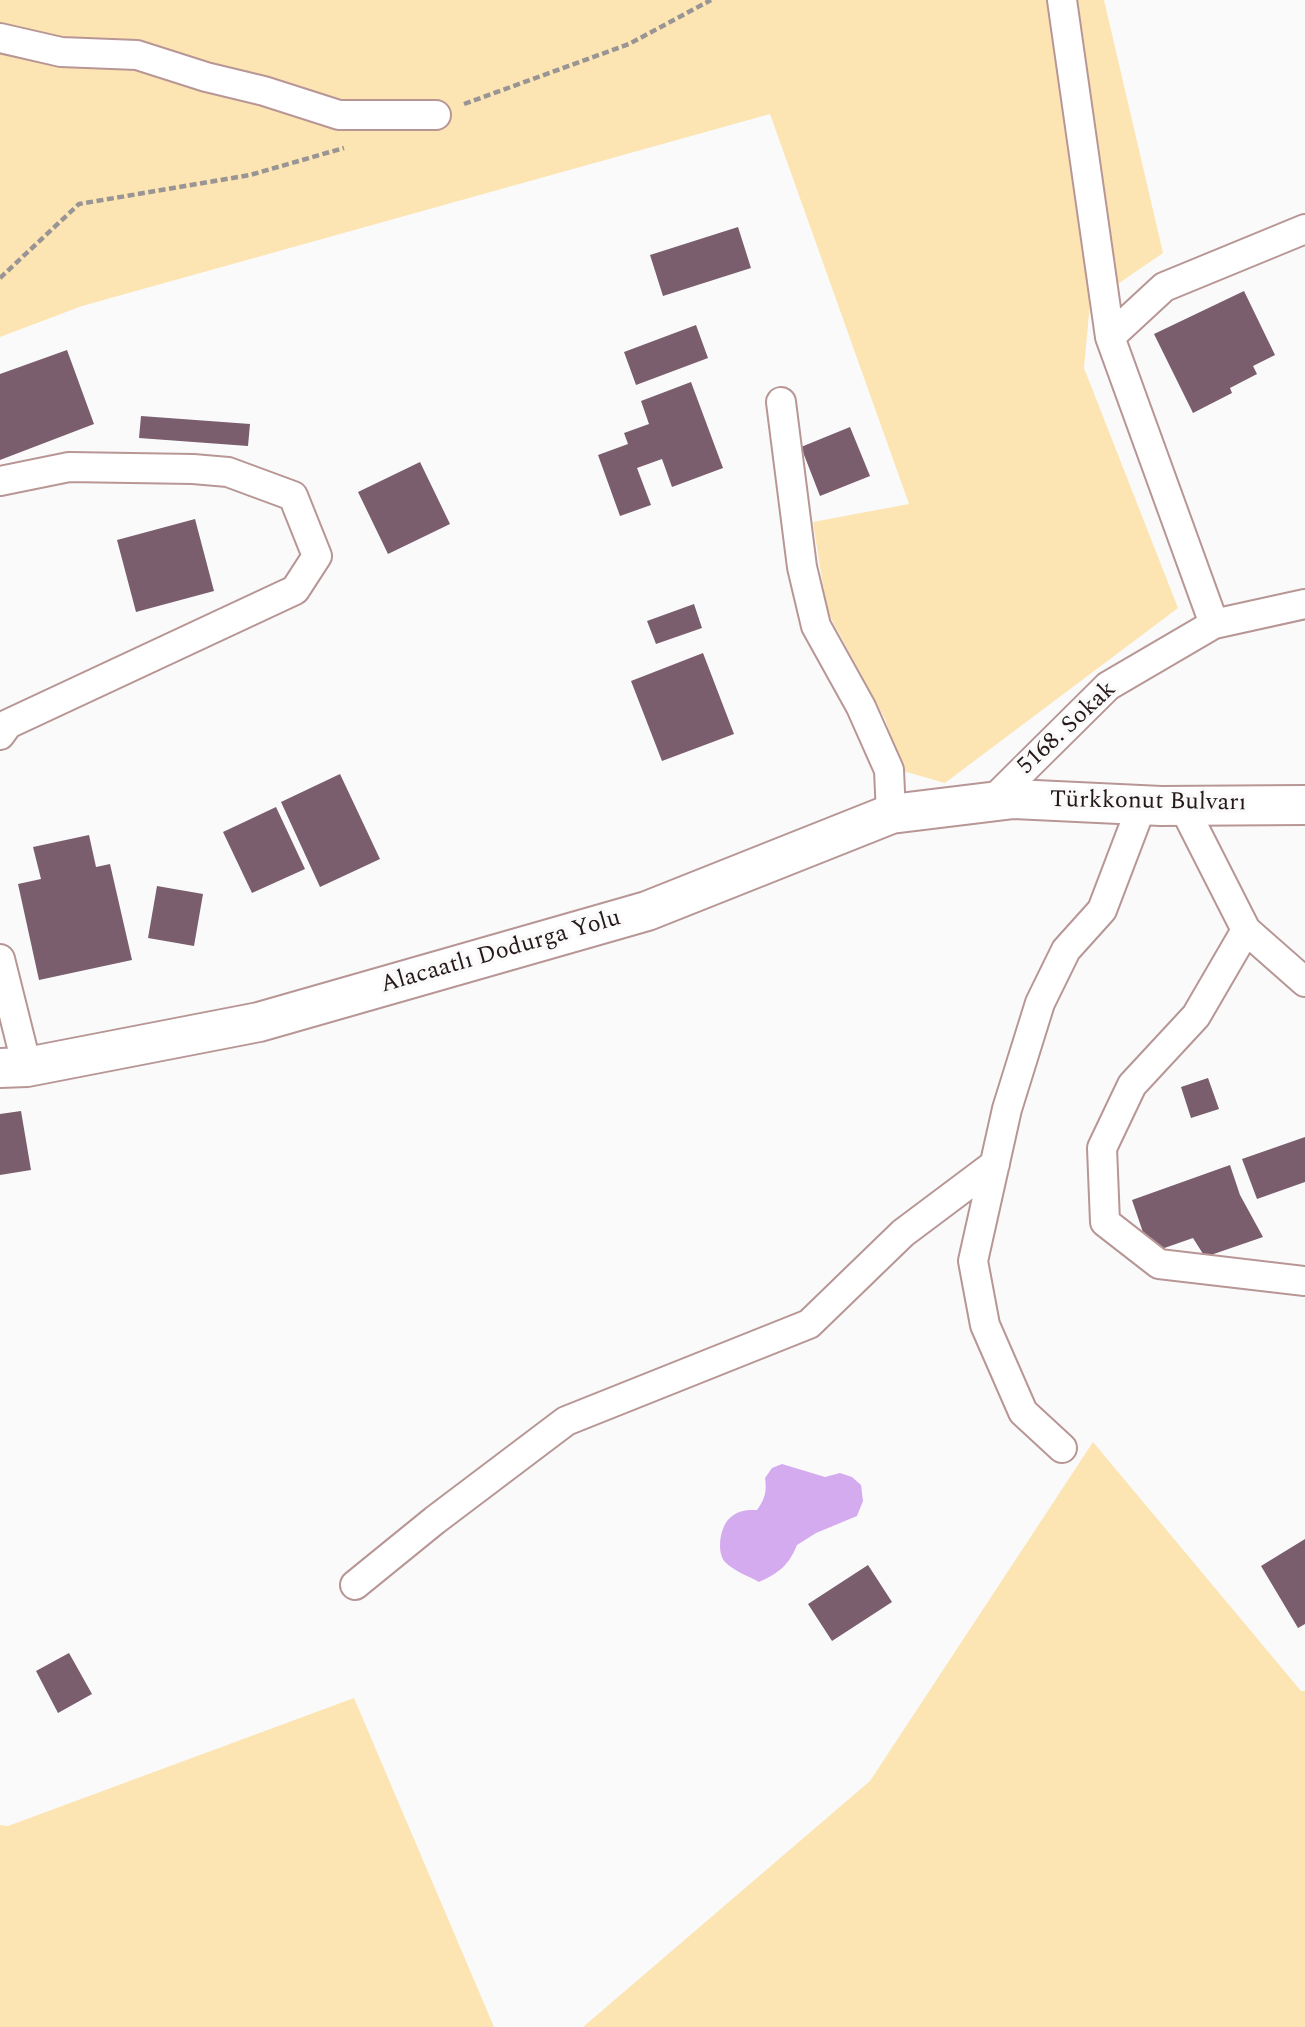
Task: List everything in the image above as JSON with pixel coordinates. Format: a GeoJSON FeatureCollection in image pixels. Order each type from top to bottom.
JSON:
{"type":"FeatureCollection","features":[{"type":"Feature","properties":{"kind":"street"},"geometry":{"type":"LineString","coordinates":[[1062,0],[1110,337],[1214,624]]}},
{"type":"Feature","properties":{"kind":"street"},"geometry":{"type":"LineString","coordinates":[[0,38],[61,51],[136,55],[206,77],[264,91],[339,116],[436,115]]}},
{"type":"Feature","properties":{"kind":"street"},"geometry":{"type":"LineString","coordinates":[[1110,337],[1164,287],[1305,229]]}},
{"type":"Feature","properties":{"kind":"street"},"geometry":{"type":"LineString","coordinates":[[781,401],[795,527],[816,626],[860,707],[889,770],[891,814]]}},
{"type":"Feature","properties":{"kind":"street"},"geometry":{"type":"LineString","coordinates":[[0,481],[69,467],[228,472],[293,496],[317,556],[295,590],[9,724],[0,735]]}},
{"type":"Feature","properties":{"kind":"street","name":"5168. Sokak"},"geometry":{"type":"LineString","coordinates":[[990,802],[1108,686],[1214,624],[1305,604]]}},
{"type":"Feature","properties":{"kind":"street","name":"Türkkonut Bulvarı"},"geometry":{"type":"LineString","coordinates":[[990,802],[1014,799],[1183,806],[1305,805]]}},
{"type":"Feature","properties":{"kind":"street","name":"Alacaatlı Dodurga Yolu"},"geometry":{"type":"LineString","coordinates":[[13,1068],[259,1022],[647,911],[891,814],[990,802]]}},
{"type":"Feature","properties":{"kind":"street"},"geometry":{"type":"LineString","coordinates":[[1062,1448],[1023,1412],[985,1325],[973,1261],[1007,1109],[1040,1003],[1066,950],[1102,910],[1142,805]]}},
{"type":"Feature","properties":{"kind":"street"},"geometry":{"type":"LineString","coordinates":[[1183,806],[1246,930],[1305,982]]}},
{"type":"Feature","properties":{"kind":"street"},"geometry":{"type":"LineString","coordinates":[[1246,930],[1196,1016],[1132,1085],[1102,1149],[1105,1222],[1159,1264],[1305,1281]]}},
{"type":"Feature","properties":{"kind":"street"},"geometry":{"type":"LineString","coordinates":[[0,959],[13,1068]]}},
{"type":"Feature","properties":{"kind":"street"},"geometry":{"type":"LineString","coordinates":[[355,1585],[435,1520],[566,1421],[809,1324],[903,1233],[995,1164]]}},
{"type":"Feature","properties":{"kind":"shaded area"},"geometry":{"type":"Polygon","coordinates":[[[0,0],[1104,0],[1163,253],[1090,303],[1084,368],[1178,608],[945,783],[903,771],[885,719],[827,611],[813,522],[909,504],[770,114],[82,306],[0,337],[0,0]]]}},
{"type":"Feature","properties":{"kind":"shaded area"},"geometry":{"type":"Polygon","coordinates":[[[1093,1442],[1301,1691],[1305,1691],[1305,2027],[583,2027],[870,1781],[1093,1442]]]}},
{"type":"Feature","properties":{"kind":"shaded area"},"geometry":{"type":"Polygon","coordinates":[[[782,1464],[825,1477],[840,1473],[852,1477],[861,1485],[863,1501],[857,1516],[816,1533],[797,1545],[782,1568],[759,1582],[725,1562],[720,1539],[724,1526],[731,1517],[746,1510],[757,1510],[765,1495],[765,1478],[772,1468],[782,1464]]]}},
{"type":"Feature","properties":{"kind":"shaded area"},"geometry":{"type":"Polygon","coordinates":[[[354,1698],[494,2027],[0,2027],[0,1825],[8,1826],[354,1698]]]}},
{"type":"Feature","properties":{"kind":"building"},"geometry":{"type":"Polygon","coordinates":[[[738,227],[751,268],[663,296],[650,255],[738,227]]]}},
{"type":"Feature","properties":{"kind":"building"},"geometry":{"type":"Polygon","coordinates":[[[1244,291],[1275,355],[1253,366],[1257,374],[1230,388],[1232,393],[1193,413],[1154,334],[1244,291]]]}},
{"type":"Feature","properties":{"kind":"building"},"geometry":{"type":"Polygon","coordinates":[[[696,325],[708,358],[636,385],[624,352],[696,325]]]}},
{"type":"Feature","properties":{"kind":"building"},"geometry":{"type":"Polygon","coordinates":[[[67,350],[94,424],[0,460],[0,374],[67,350]]]}},
{"type":"Feature","properties":{"kind":"building"},"geometry":{"type":"Polygon","coordinates":[[[691,382],[723,468],[672,487],[662,459],[637,468],[651,505],[620,516],[598,455],[628,444],[624,433],[649,424],[641,401],[691,382]]]}},
{"type":"Feature","properties":{"kind":"building"},"geometry":{"type":"Polygon","coordinates":[[[141,416],[250,424],[248,446],[139,438],[141,416]]]}},
{"type":"Feature","properties":{"kind":"building"},"geometry":{"type":"Polygon","coordinates":[[[850,427],[870,476],[820,496],[801,447],[850,427]]]}},
{"type":"Feature","properties":{"kind":"building"},"geometry":{"type":"Polygon","coordinates":[[[420,462],[450,524],[388,554],[358,492],[420,462]]]}},
{"type":"Feature","properties":{"kind":"building"},"geometry":{"type":"Polygon","coordinates":[[[195,519],[214,591],[136,612],[117,540],[195,519]]]}},
{"type":"Feature","properties":{"kind":"building"},"geometry":{"type":"Polygon","coordinates":[[[694,604],[702,628],[656,644],[647,621],[694,604]]]}},
{"type":"Feature","properties":{"kind":"building"},"geometry":{"type":"Polygon","coordinates":[[[703,653],[734,734],[662,761],[631,681],[703,653]]]}},
{"type":"Feature","properties":{"kind":"building"},"geometry":{"type":"Polygon","coordinates":[[[340,774],[380,859],[320,887],[281,802],[340,774]]]}},
{"type":"Feature","properties":{"kind":"building"},"geometry":{"type":"Polygon","coordinates":[[[276,807],[305,869],[252,893],[223,832],[276,807]]]}},
{"type":"Feature","properties":{"kind":"building"},"geometry":{"type":"Polygon","coordinates":[[[89,835],[96,867],[110,864],[132,960],[39,980],[18,884],[41,879],[33,847],[89,835]]]}},
{"type":"Feature","properties":{"kind":"building"},"geometry":{"type":"Polygon","coordinates":[[[157,886],[203,894],[194,946],[148,938],[157,886]]]}},
{"type":"Feature","properties":{"kind":"building"},"geometry":{"type":"Polygon","coordinates":[[[1208,1078],[1219,1109],[1191,1118],[1181,1087],[1208,1078]]]}},
{"type":"Feature","properties":{"kind":"building"},"geometry":{"type":"Polygon","coordinates":[[[21,1111],[31,1170],[0,1175],[0,1114],[21,1111]]]}},
{"type":"Feature","properties":{"kind":"building"},"geometry":{"type":"Polygon","coordinates":[[[1305,1137],[1305,1182],[1257,1199],[1242,1159],[1305,1137]]]}},
{"type":"Feature","properties":{"kind":"building"},"geometry":{"type":"Polygon","coordinates":[[[1230,1165],[1240,1195],[1263,1237],[1205,1257],[1193,1238],[1150,1253],[1132,1200],[1230,1165]]]}},
{"type":"Feature","properties":{"kind":"building"},"geometry":{"type":"Polygon","coordinates":[[[1305,1539],[1305,1624],[1298,1628],[1261,1566],[1305,1539]]]}},
{"type":"Feature","properties":{"kind":"building"},"geometry":{"type":"Polygon","coordinates":[[[868,1565],[892,1602],[832,1641],[808,1604],[868,1565]]]}},
{"type":"Feature","properties":{"kind":"building"},"geometry":{"type":"Polygon","coordinates":[[[69,1653],[92,1694],[58,1713],[36,1671],[69,1653]]]}}]}
